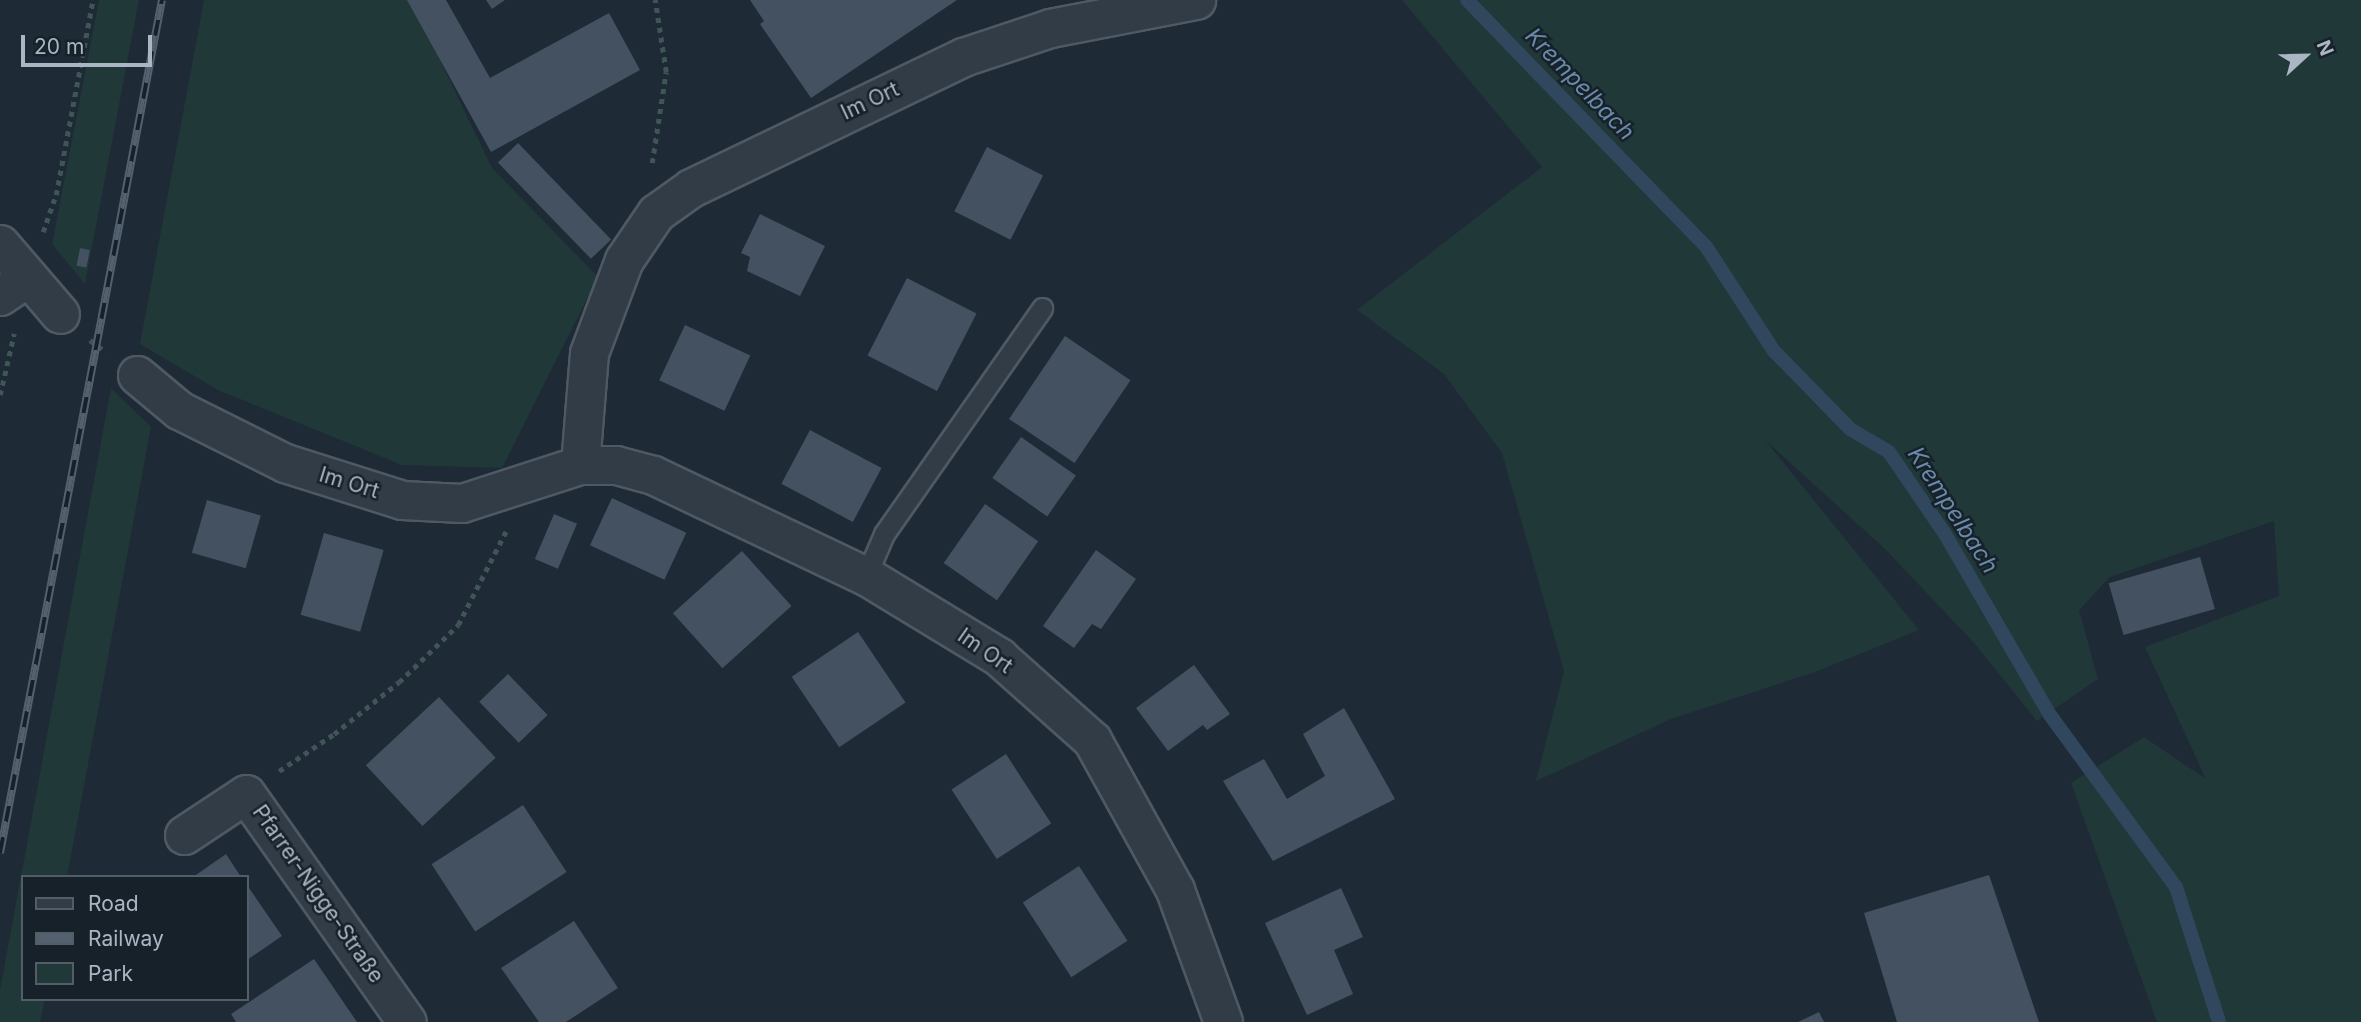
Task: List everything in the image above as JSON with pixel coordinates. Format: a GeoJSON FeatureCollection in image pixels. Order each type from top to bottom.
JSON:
{"type":"FeatureCollection","features":[{"type":"Feature","properties":{"kind":"street","name":"Im Ort"},"geometry":{"type":"LineString","coordinates":[[580,466],[589,353],[624,260],[656,213],[691,188],[963,57],[1050,28],[1196,0]]}},
{"type":"Feature","properties":{"kind":"street"},"geometry":{"type":"LineString","coordinates":[[0,244],[13,287],[61,314]]}},
{"type":"Feature","properties":{"kind":"street","name":"Im Ort"},"geometry":{"type":"LineString","coordinates":[[137,375],[179,410],[285,463],[402,500],[462,503],[580,466],[616,465],[653,475],[866,576],[999,657],[1092,740],[1175,890],[1223,1022]]}},
{"type":"Feature","properties":{"kind":"street","name":"Pfarrer-Nigge-Straße"},"geometry":{"type":"LineString","coordinates":[[184,835],[246,794],[407,1022]]}},
{"type":"Feature","properties":{"kind":"lane"},"geometry":{"type":"LineString","coordinates":[[866,576],[884,534],[1042,308]]}},
{"type":"Feature","properties":{"kind":"path"},"geometry":{"type":"LineString","coordinates":[[13,287],[57,195],[93,0]]}},
{"type":"Feature","properties":{"kind":"path"},"geometry":{"type":"LineString","coordinates":[[655,0],[666,72],[652,165],[656,213]]}},
{"type":"Feature","properties":{"kind":"path"},"geometry":{"type":"LineString","coordinates":[[61,314],[137,375]]}},
{"type":"Feature","properties":{"kind":"path"},"geometry":{"type":"LineString","coordinates":[[246,794],[334,734],[399,682],[458,625],[502,544],[524,483]]}},
{"type":"Feature","properties":{"kind":"green space"},"geometry":{"type":"Polygon","coordinates":[[[99,0],[139,0],[85,284],[52,244],[99,0]]]}},
{"type":"Feature","properties":{"kind":"green space"},"geometry":{"type":"Polygon","coordinates":[[[204,0],[411,0],[492,168],[598,277],[502,468],[402,465],[218,390],[140,344],[204,0]]]}},
{"type":"Feature","properties":{"kind":"green space"},"geometry":{"type":"Polygon","coordinates":[[[1402,0],[2361,0],[2361,1022],[2157,1022],[2071,783],[2144,737],[2206,779],[2145,647],[2279,596],[2274,521],[2110,577],[2079,610],[2098,679],[2037,721],[1975,644],[1884,548],[1765,440],[1919,630],[1815,672],[1671,719],[1536,781],[1564,671],[1502,453],[1444,374],[1357,310],[1542,167],[1402,0]]]}},
{"type":"Feature","properties":{"kind":"green space"},"geometry":{"type":"Polygon","coordinates":[[[111,388],[151,427],[67,875],[21,875],[111,388]]]}},
{"type":"Feature","properties":{"kind":"green space"},"geometry":{"type":"Polygon","coordinates":[[[21,876],[21,1001],[45,1001],[40,1022],[0,1022],[0,990],[21,876]]]}},
{"type":"Feature","properties":{"kind":"building"},"geometry":{"type":"Polygon","coordinates":[[[407,0],[446,0],[490,78],[609,13],[640,70],[491,152],[407,0]]]}},
{"type":"Feature","properties":{"kind":"building"},"geometry":{"type":"Polygon","coordinates":[[[486,0],[505,0],[492,9],[486,0]]]}},
{"type":"Feature","properties":{"kind":"building"},"geometry":{"type":"Polygon","coordinates":[[[750,0],[957,0],[811,98],[760,24],[764,21],[750,0]]]}},
{"type":"Feature","properties":{"kind":"building"},"geometry":{"type":"Polygon","coordinates":[[[518,143],[611,239],[591,259],[498,162],[518,143]]]}},
{"type":"Feature","properties":{"kind":"building"},"geometry":{"type":"Polygon","coordinates":[[[987,147],[1043,176],[1010,240],[954,211],[987,147]]]}},
{"type":"Feature","properties":{"kind":"building"},"geometry":{"type":"Polygon","coordinates":[[[760,214],[825,246],[800,296],[747,271],[750,257],[741,253],[760,214]]]}},
{"type":"Feature","properties":{"kind":"building"},"geometry":{"type":"Polygon","coordinates":[[[80,248],[90,250],[86,268],[77,266],[80,248]]]}},
{"type":"Feature","properties":{"kind":"building"},"geometry":{"type":"Polygon","coordinates":[[[907,278],[976,313],[937,391],[868,356],[907,278]]]}},
{"type":"Feature","properties":{"kind":"building"},"geometry":{"type":"Polygon","coordinates":[[[685,325],[750,355],[724,411],[659,380],[685,325]]]}},
{"type":"Feature","properties":{"kind":"building"},"geometry":{"type":"Polygon","coordinates":[[[1065,336],[1130,380],[1075,463],[1009,419],[1065,336]]]}},
{"type":"Feature","properties":{"kind":"building"},"geometry":{"type":"Polygon","coordinates":[[[810,430],[882,468],[853,522],[781,484],[810,430]]]}},
{"type":"Feature","properties":{"kind":"building"},"geometry":{"type":"Polygon","coordinates":[[[1021,437],[1076,475],[1047,516],[992,478],[1021,437]]]}},
{"type":"Feature","properties":{"kind":"building"},"geometry":{"type":"Polygon","coordinates":[[[612,498],[686,533],[664,580],[590,545],[612,498]]]}},
{"type":"Feature","properties":{"kind":"building"},"geometry":{"type":"Polygon","coordinates":[[[207,500],[261,515],[246,568],[192,553],[207,500]]]}},
{"type":"Feature","properties":{"kind":"building"},"geometry":{"type":"Polygon","coordinates":[[[985,504],[1038,541],[997,600],[944,563],[985,504]]]}},
{"type":"Feature","properties":{"kind":"building"},"geometry":{"type":"Polygon","coordinates":[[[554,514],[577,524],[558,569],[535,559],[554,514]]]}},
{"type":"Feature","properties":{"kind":"building"},"geometry":{"type":"Polygon","coordinates":[[[324,533],[384,550],[360,632],[301,615],[324,533]]]}},
{"type":"Feature","properties":{"kind":"building"},"geometry":{"type":"Polygon","coordinates":[[[1096,550],[1136,579],[1101,629],[1092,624],[1074,648],[1043,626],[1096,550]]]}},
{"type":"Feature","properties":{"kind":"building"},"geometry":{"type":"Polygon","coordinates":[[[742,551],[792,606],[722,668],[673,613],[742,551]]]}},
{"type":"Feature","properties":{"kind":"building"},"geometry":{"type":"Polygon","coordinates":[[[2200,557],[2215,609],[2124,635],[2109,583],[2200,557]]]}},
{"type":"Feature","properties":{"kind":"building"},"geometry":{"type":"Polygon","coordinates":[[[858,632],[906,702],[839,747],[792,677],[858,632]]]}},
{"type":"Feature","properties":{"kind":"building"},"geometry":{"type":"Polygon","coordinates":[[[1194,665],[1230,714],[1207,730],[1203,725],[1168,751],[1136,708],[1194,665]]]}},
{"type":"Feature","properties":{"kind":"building"},"geometry":{"type":"Polygon","coordinates":[[[508,674],[548,715],[519,743],[479,702],[508,674]]]}},
{"type":"Feature","properties":{"kind":"building"},"geometry":{"type":"Polygon","coordinates":[[[439,697],[496,758],[422,826],[366,765],[439,697]]]}},
{"type":"Feature","properties":{"kind":"building"},"geometry":{"type":"Polygon","coordinates":[[[1344,708],[1395,799],[1273,861],[1223,781],[1264,759],[1287,799],[1325,776],[1303,734],[1344,708]]]}},
{"type":"Feature","properties":{"kind":"building"},"geometry":{"type":"Polygon","coordinates":[[[1006,754],[1051,824],[997,859],[951,789],[1006,754]]]}},
{"type":"Feature","properties":{"kind":"building"},"geometry":{"type":"Polygon","coordinates":[[[523,805],[567,872],[475,931],[432,864],[523,805]]]}},
{"type":"Feature","properties":{"kind":"building"},"geometry":{"type":"Polygon","coordinates":[[[226,854],[240,875],[196,875],[226,854]]]}},
{"type":"Feature","properties":{"kind":"building"},"geometry":{"type":"Polygon","coordinates":[[[1079,866],[1127,941],[1071,977],[1023,902],[1079,866]]]}},
{"type":"Feature","properties":{"kind":"building"},"geometry":{"type":"Polygon","coordinates":[[[1989,875],[2039,1022],[1897,1022],[1864,913],[1989,875]]]}},
{"type":"Feature","properties":{"kind":"building"},"geometry":{"type":"Polygon","coordinates":[[[248,886],[282,936],[248,959],[248,886]]]}},
{"type":"Feature","properties":{"kind":"building"},"geometry":{"type":"Polygon","coordinates":[[[1341,888],[1363,937],[1334,950],[1353,994],[1307,1015],[1265,923],[1341,888]]]}},
{"type":"Feature","properties":{"kind":"building"},"geometry":{"type":"Polygon","coordinates":[[[574,921],[618,988],[566,1022],[539,1022],[501,968],[574,921]]]}},
{"type":"Feature","properties":{"kind":"building"},"geometry":{"type":"Polygon","coordinates":[[[314,959],[357,1022],[236,1022],[231,1014],[314,959]]]}},
{"type":"Feature","properties":{"kind":"building"},"geometry":{"type":"Polygon","coordinates":[[[1819,1012],[1824,1022],[1798,1022],[1819,1012]]]}},
{"type":"Feature","properties":{"kind":"waterway","name":"Krempelbach"},"geometry":{"type":"LineString","coordinates":[[1467,0],[1707,248],[1774,351],[1850,429],[1889,452],[1945,534],[2050,715],[2176,887],[2219,1022]]}},
{"type":"Feature","properties":{"kind":"railway"},"geometry":{"type":"LineString","coordinates":[[0,853],[162,0]]}}]}
